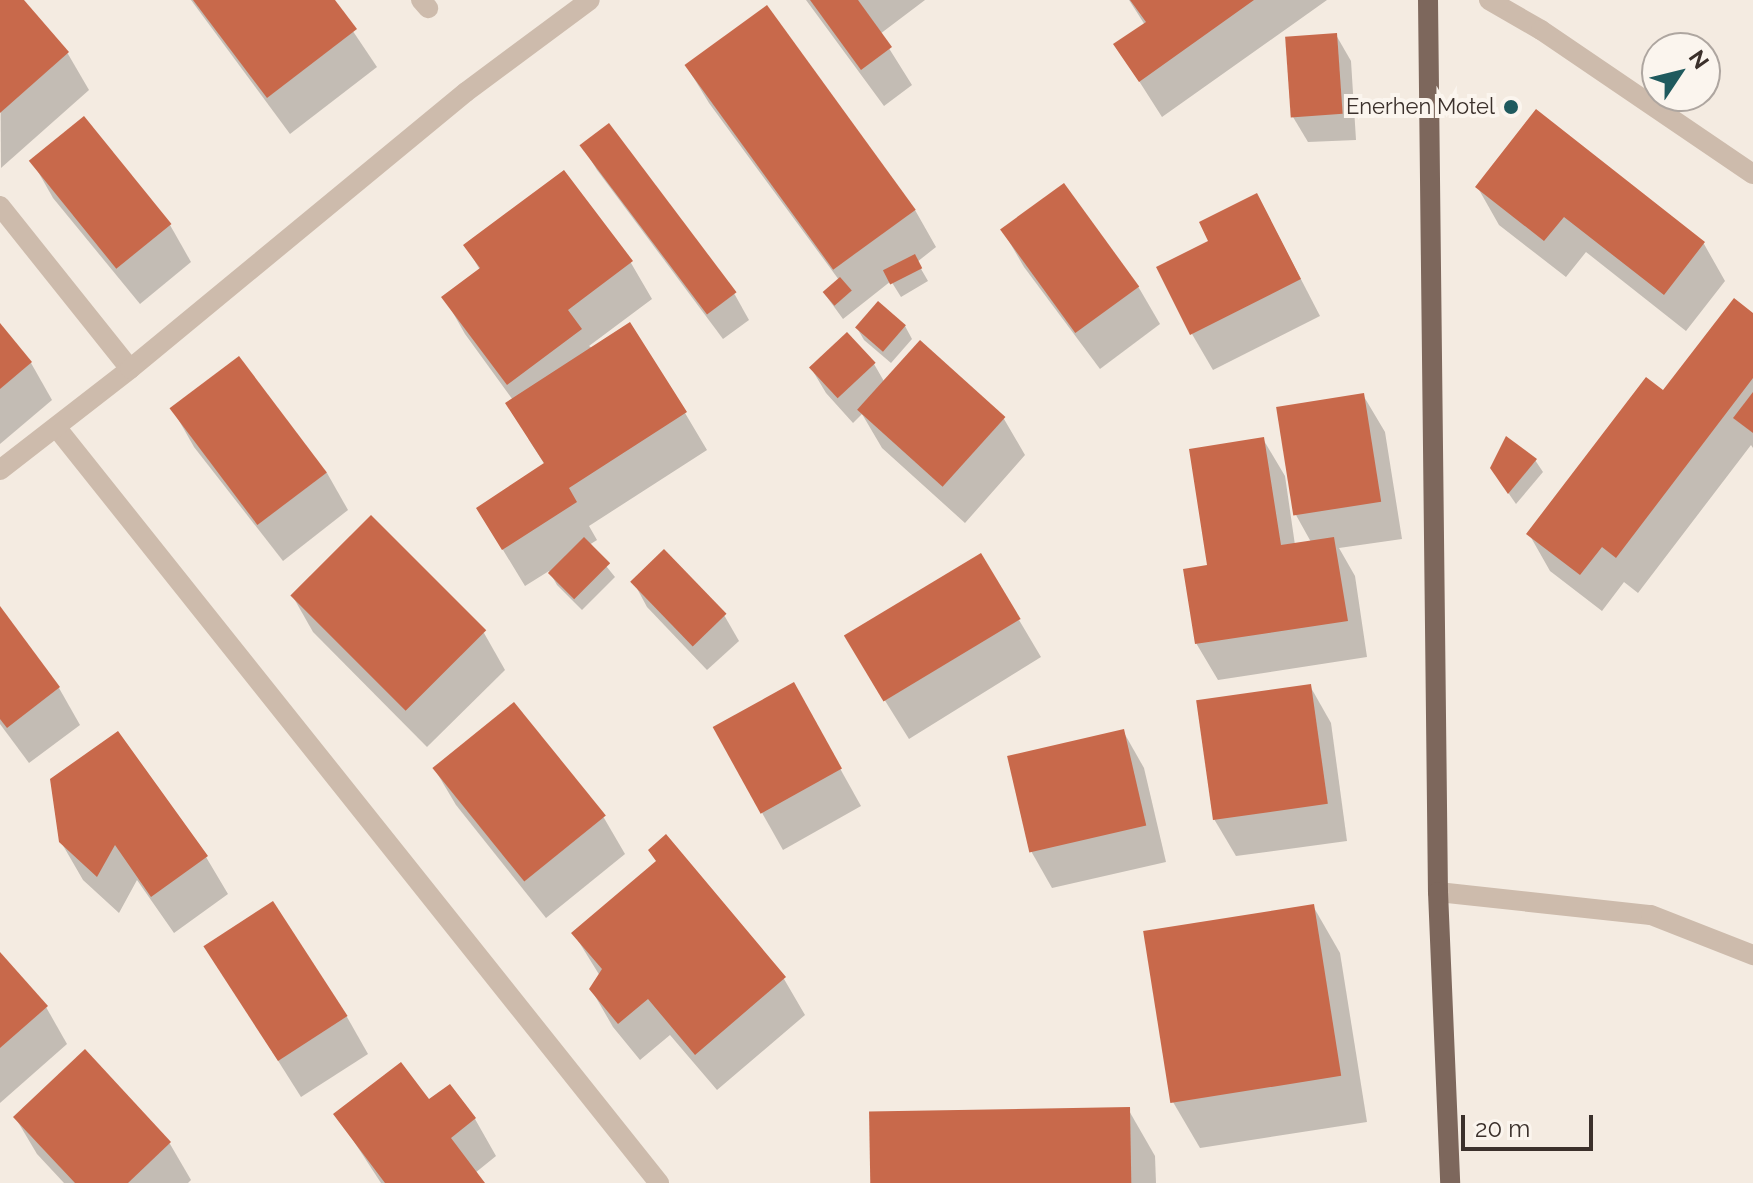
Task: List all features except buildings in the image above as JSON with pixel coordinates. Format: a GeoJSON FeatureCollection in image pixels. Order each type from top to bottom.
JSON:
{"type":"FeatureCollection","features":[{"type":"Feature","properties":{"kind":"main road"},"geometry":{"type":"LineString","coordinates":[[1428,0],[1438,892],[1450,1183]]}},
{"type":"Feature","properties":{"kind":"street"},"geometry":{"type":"LineString","coordinates":[[0,470],[130,369],[466,92],[590,0]]}},
{"type":"Feature","properties":{"kind":"street"},"geometry":{"type":"LineString","coordinates":[[1489,0],[1541,30],[1753,174]]}},
{"type":"Feature","properties":{"kind":"street"},"geometry":{"type":"LineString","coordinates":[[0,206],[130,369]]}},
{"type":"Feature","properties":{"kind":"street"},"geometry":{"type":"LineString","coordinates":[[56,427],[659,1183]]}},
{"type":"Feature","properties":{"kind":"street"},"geometry":{"type":"LineString","coordinates":[[1438,892],[1651,915],[1753,955]]}},
{"type":"Feature","properties":{"kind":"place","name":"Enerhen Motel"},"geometry":{"type":"Point","coordinates":[1511,107]}}]}
